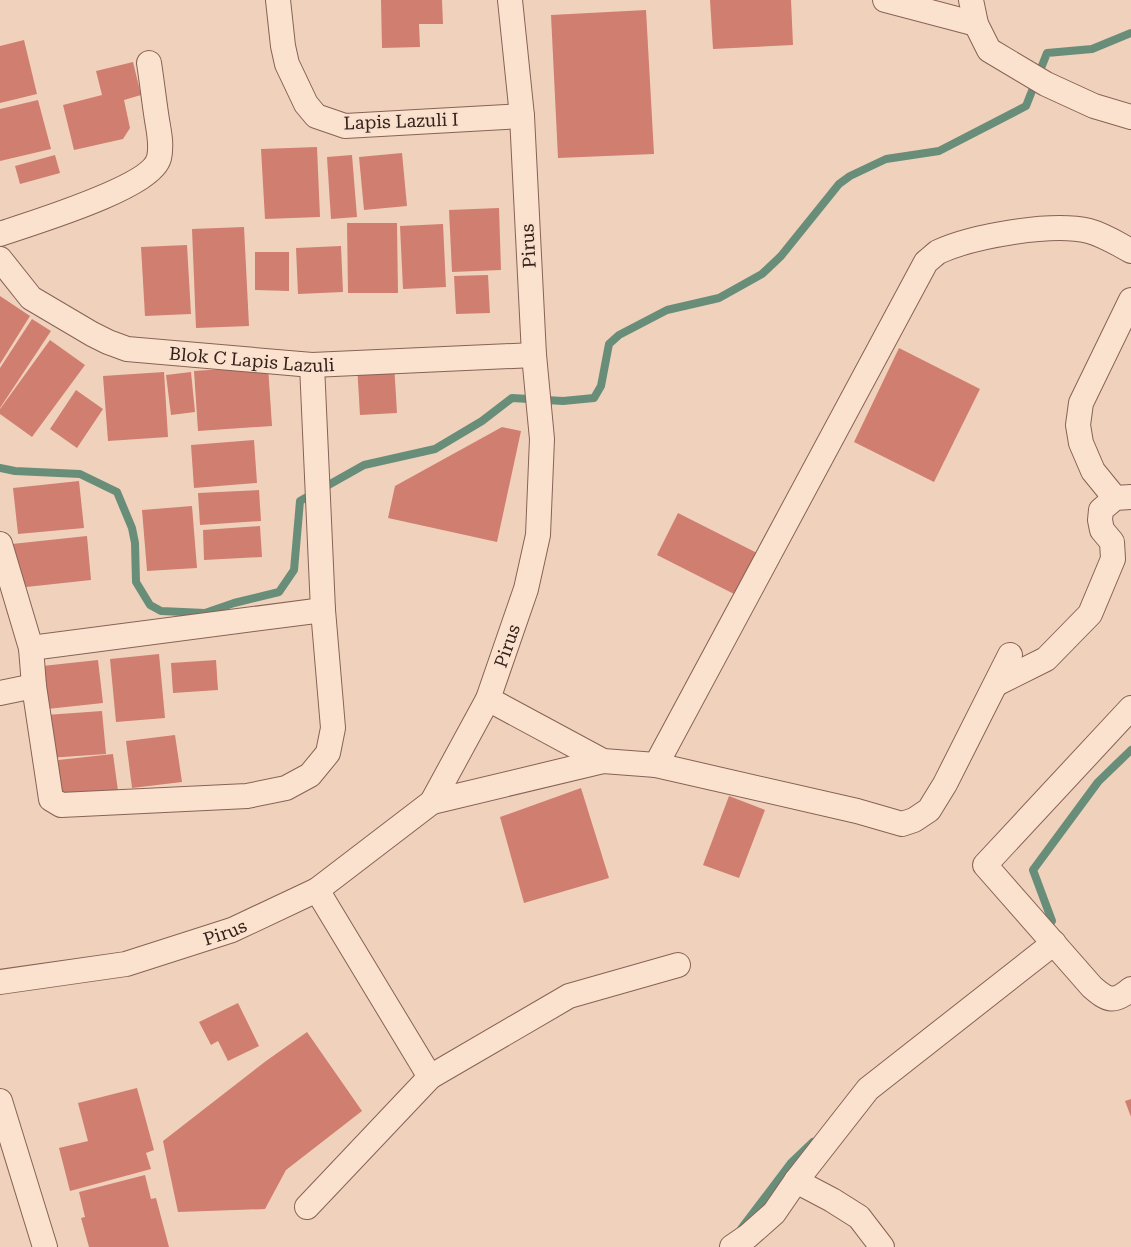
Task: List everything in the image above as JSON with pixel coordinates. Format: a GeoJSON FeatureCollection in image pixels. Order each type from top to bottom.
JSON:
{"type":"FeatureCollection","features":[{"type":"Feature","properties":{"kind":"street","name":"Lapis Lazuli I"},"geometry":{"type":"LineString","coordinates":[[278,0],[283,46],[288,64],[306,104],[316,116],[345,126],[522,116]]}},
{"type":"Feature","properties":{"kind":"street","name":"Pirus"},"geometry":{"type":"LineString","coordinates":[[0,982],[126,964],[232,930],[317,890],[432,802],[488,699],[526,588],[538,534],[542,426],[534,355],[514,0]]}},
{"type":"Feature","properties":{"kind":"street"},"geometry":{"type":"LineString","coordinates":[[885,0],[976,24]]}},
{"type":"Feature","properties":{"kind":"street"},"geometry":{"type":"LineString","coordinates":[[971,0],[976,24],[989,50],[1046,84],[1094,106],[1131,117]]}},
{"type":"Feature","properties":{"kind":"street"},"geometry":{"type":"LineString","coordinates":[[0,234],[103,198],[147,174],[154,168],[160,156],[160,146],[149,63]]}},
{"type":"Feature","properties":{"kind":"street"},"geometry":{"type":"LineString","coordinates":[[656,764],[926,262],[937,253],[993,235],[1032,229],[1078,229],[1089,231],[1101,235],[1131,251]]}},
{"type":"Feature","properties":{"kind":"street","name":"Blok C Lapis Lazuli"},"geometry":{"type":"LineString","coordinates":[[0,259],[32,298],[92,334],[127,349],[312,365],[534,355]]}},
{"type":"Feature","properties":{"kind":"street"},"geometry":{"type":"LineString","coordinates":[[996,684],[1046,659],[1090,614],[1113,559],[1122,543],[1102,530],[1100,520],[1102,510],[1123,497],[1092,470],[1081,443],[1078,425],[1081,403],[1131,300]]}},
{"type":"Feature","properties":{"kind":"street"},"geometry":{"type":"LineString","coordinates":[[0,544],[32,648],[34,686],[51,798],[61,805],[247,796],[286,788],[310,775],[328,754],[333,728],[323,610],[312,365]]}},
{"type":"Feature","properties":{"kind":"street"},"geometry":{"type":"LineString","coordinates":[[32,648],[323,610]]}},
{"type":"Feature","properties":{"kind":"street"},"geometry":{"type":"LineString","coordinates":[[432,802],[603,761],[656,764],[857,811],[902,824],[914,820],[930,810],[1010,655]]}},
{"type":"Feature","properties":{"kind":"street"},"geometry":{"type":"LineString","coordinates":[[0,693],[34,686]]}},
{"type":"Feature","properties":{"kind":"street"},"geometry":{"type":"LineString","coordinates":[[488,699],[603,761]]}},
{"type":"Feature","properties":{"kind":"street"},"geometry":{"type":"LineString","coordinates":[[1131,708],[985,865],[1092,988],[1104,997],[1112,999],[1120,998],[1131,989]]}},
{"type":"Feature","properties":{"kind":"street"},"geometry":{"type":"LineString","coordinates":[[317,890],[430,1077]]}},
{"type":"Feature","properties":{"kind":"street"},"geometry":{"type":"LineString","coordinates":[[732,1247],[748,1236],[774,1213],[796,1181],[868,1089],[1054,944]]}},
{"type":"Feature","properties":{"kind":"street"},"geometry":{"type":"LineString","coordinates":[[307,1207],[430,1077],[569,996],[678,965]]}},
{"type":"Feature","properties":{"kind":"street"},"geometry":{"type":"LineString","coordinates":[[0,1101],[45,1247]]}},
{"type":"Feature","properties":{"kind":"street"},"geometry":{"type":"LineString","coordinates":[[796,1181],[859,1217],[882,1247]]}},
{"type":"Feature","properties":{"kind":"building"},"geometry":{"type":"Polygon","coordinates":[[[381,0],[442,0],[443,24],[419,24],[420,47],[382,48],[381,0]]]}},
{"type":"Feature","properties":{"kind":"building"},"geometry":{"type":"Polygon","coordinates":[[[710,0],[791,0],[793,45],[713,49],[710,0]]]}},
{"type":"Feature","properties":{"kind":"building"},"geometry":{"type":"Polygon","coordinates":[[[646,10],[654,154],[558,158],[551,15],[646,10]]]}},
{"type":"Feature","properties":{"kind":"building"},"geometry":{"type":"Polygon","coordinates":[[[24,40],[37,94],[0,103],[0,46],[24,40]]]}},
{"type":"Feature","properties":{"kind":"building"},"geometry":{"type":"Polygon","coordinates":[[[133,62],[141,95],[124,100],[130,128],[123,139],[74,150],[63,105],[102,95],[96,71],[133,62]]]}},
{"type":"Feature","properties":{"kind":"building"},"geometry":{"type":"Polygon","coordinates":[[[38,100],[51,149],[0,161],[0,109],[38,100]]]}},
{"type":"Feature","properties":{"kind":"building"},"geometry":{"type":"Polygon","coordinates":[[[317,147],[320,217],[265,219],[261,149],[317,147]]]}},
{"type":"Feature","properties":{"kind":"building"},"geometry":{"type":"Polygon","coordinates":[[[402,153],[407,206],[364,210],[359,157],[402,153]]]}},
{"type":"Feature","properties":{"kind":"building"},"geometry":{"type":"Polygon","coordinates":[[[55,155],[60,173],[20,184],[15,166],[55,155]]]}},
{"type":"Feature","properties":{"kind":"building"},"geometry":{"type":"Polygon","coordinates":[[[352,155],[357,217],[331,219],[327,157],[352,155]]]}},
{"type":"Feature","properties":{"kind":"building"},"geometry":{"type":"Polygon","coordinates":[[[499,208],[501,270],[452,272],[449,210],[499,208]]]}},
{"type":"Feature","properties":{"kind":"building"},"geometry":{"type":"Polygon","coordinates":[[[347,223],[397,223],[398,293],[348,293],[347,223]]]}},
{"type":"Feature","properties":{"kind":"building"},"geometry":{"type":"Polygon","coordinates":[[[443,224],[446,287],[403,289],[400,226],[443,224]]]}},
{"type":"Feature","properties":{"kind":"building"},"geometry":{"type":"Polygon","coordinates":[[[244,227],[249,326],[196,328],[192,229],[244,227]]]}},
{"type":"Feature","properties":{"kind":"building"},"geometry":{"type":"Polygon","coordinates":[[[187,245],[191,314],[145,316],[141,247],[187,245]]]}},
{"type":"Feature","properties":{"kind":"building"},"geometry":{"type":"Polygon","coordinates":[[[341,246],[343,292],[298,294],[296,248],[341,246]]]}},
{"type":"Feature","properties":{"kind":"building"},"geometry":{"type":"Polygon","coordinates":[[[255,252],[289,252],[289,291],[255,290],[255,252]]]}},
{"type":"Feature","properties":{"kind":"building"},"geometry":{"type":"Polygon","coordinates":[[[488,275],[490,313],[456,314],[454,276],[488,275]]]}},
{"type":"Feature","properties":{"kind":"building"},"geometry":{"type":"Polygon","coordinates":[[[0,296],[30,316],[0,364],[0,296]]]}},
{"type":"Feature","properties":{"kind":"building"},"geometry":{"type":"Polygon","coordinates":[[[32,319],[51,331],[0,408],[0,368],[32,319]]]}},
{"type":"Feature","properties":{"kind":"building"},"geometry":{"type":"Polygon","coordinates":[[[50,340],[85,365],[32,437],[0,414],[0,409],[50,340]]]}},
{"type":"Feature","properties":{"kind":"building"},"geometry":{"type":"Polygon","coordinates":[[[899,348],[980,389],[934,482],[854,442],[899,348]]]}},
{"type":"Feature","properties":{"kind":"building"},"geometry":{"type":"Polygon","coordinates":[[[394,363],[397,413],[360,415],[357,365],[394,363]]]}},
{"type":"Feature","properties":{"kind":"building"},"geometry":{"type":"Polygon","coordinates":[[[268,366],[272,426],[198,431],[194,371],[268,366]]]}},
{"type":"Feature","properties":{"kind":"building"},"geometry":{"type":"Polygon","coordinates":[[[164,372],[168,437],[108,441],[103,376],[164,372]]]}},
{"type":"Feature","properties":{"kind":"building"},"geometry":{"type":"Polygon","coordinates":[[[191,372],[195,412],[171,415],[166,375],[191,372]]]}},
{"type":"Feature","properties":{"kind":"building"},"geometry":{"type":"Polygon","coordinates":[[[76,390],[103,409],[77,448],[50,429],[76,390]]]}},
{"type":"Feature","properties":{"kind":"building"},"geometry":{"type":"Polygon","coordinates":[[[502,427],[521,431],[497,542],[388,518],[395,486],[502,427]]]}},
{"type":"Feature","properties":{"kind":"building"},"geometry":{"type":"Polygon","coordinates":[[[254,440],[257,483],[194,488],[191,445],[254,440]]]}},
{"type":"Feature","properties":{"kind":"building"},"geometry":{"type":"Polygon","coordinates":[[[79,481],[84,528],[18,534],[13,488],[79,481]]]}},
{"type":"Feature","properties":{"kind":"building"},"geometry":{"type":"Polygon","coordinates":[[[259,490],[261,521],[200,525],[198,493],[259,490]]]}},
{"type":"Feature","properties":{"kind":"building"},"geometry":{"type":"Polygon","coordinates":[[[192,506],[197,568],[147,571],[142,510],[192,506]]]}},
{"type":"Feature","properties":{"kind":"building"},"geometry":{"type":"Polygon","coordinates":[[[678,513],[759,554],[738,596],[657,555],[678,513]]]}},
{"type":"Feature","properties":{"kind":"building"},"geometry":{"type":"Polygon","coordinates":[[[260,526],[262,557],[204,560],[203,530],[260,526]]]}},
{"type":"Feature","properties":{"kind":"building"},"geometry":{"type":"Polygon","coordinates":[[[87,536],[91,580],[17,588],[12,544],[87,536]]]}},
{"type":"Feature","properties":{"kind":"building"},"geometry":{"type":"Polygon","coordinates":[[[159,654],[165,718],[116,722],[110,659],[159,654]]]}},
{"type":"Feature","properties":{"kind":"building"},"geometry":{"type":"Polygon","coordinates":[[[98,660],[103,703],[38,710],[33,667],[98,660]]]}},
{"type":"Feature","properties":{"kind":"building"},"geometry":{"type":"Polygon","coordinates":[[[216,660],[218,690],[173,693],[171,663],[216,660]]]}},
{"type":"Feature","properties":{"kind":"building"},"geometry":{"type":"Polygon","coordinates":[[[102,711],[106,754],[49,758],[46,715],[102,711]]]}},
{"type":"Feature","properties":{"kind":"building"},"geometry":{"type":"Polygon","coordinates":[[[175,735],[182,782],[132,788],[126,741],[175,735]]]}},
{"type":"Feature","properties":{"kind":"building"},"geometry":{"type":"Polygon","coordinates":[[[113,754],[118,791],[54,799],[49,761],[113,754]]]}},
{"type":"Feature","properties":{"kind":"building"},"geometry":{"type":"Polygon","coordinates":[[[581,788],[609,878],[524,903],[500,817],[581,788]]]}},
{"type":"Feature","properties":{"kind":"building"},"geometry":{"type":"Polygon","coordinates":[[[729,796],[765,810],[739,878],[703,865],[729,796]]]}},
{"type":"Feature","properties":{"kind":"building"},"geometry":{"type":"Polygon","coordinates":[[[238,1003],[259,1046],[228,1061],[218,1041],[211,1045],[199,1022],[238,1003]]]}},
{"type":"Feature","properties":{"kind":"building"},"geometry":{"type":"Polygon","coordinates":[[[307,1032],[362,1111],[286,1170],[265,1209],[178,1212],[163,1141],[266,1061],[307,1032]]]}},
{"type":"Feature","properties":{"kind":"building"},"geometry":{"type":"Polygon","coordinates":[[[137,1088],[154,1150],[146,1153],[151,1169],[70,1191],[59,1148],[88,1141],[78,1103],[137,1088]]]}},
{"type":"Feature","properties":{"kind":"building"},"geometry":{"type":"Polygon","coordinates":[[[1131,1099],[1131,1117],[1125,1101],[1131,1099]]]}},
{"type":"Feature","properties":{"kind":"building"},"geometry":{"type":"Polygon","coordinates":[[[145,1175],[151,1199],[156,1198],[169,1247],[89,1247],[81,1218],[85,1217],[79,1192],[145,1175]]]}},
{"type":"Feature","properties":{"kind":"waterway"},"geometry":{"type":"LineString","coordinates":[[0,468],[15,471],[80,474],[117,492],[132,528],[135,543],[136,582],[150,605],[161,611],[205,613],[234,603],[279,592],[294,570],[300,501],[364,465],[435,449],[482,421],[512,398],[563,401],[594,398],[601,386],[609,344],[619,335],[667,310],[719,298],[762,274],[781,256],[839,184],[850,176],[886,159],[939,151],[1026,106],[1047,53],[1092,49],[1131,33]]}},
{"type":"Feature","properties":{"kind":"waterway"},"geometry":{"type":"LineString","coordinates":[[1047,929],[1052,921],[1033,870],[1098,782],[1131,750]]}},
{"type":"Feature","properties":{"kind":"waterway"},"geometry":{"type":"LineString","coordinates":[[741,1229],[791,1163],[813,1142]]}}]}
